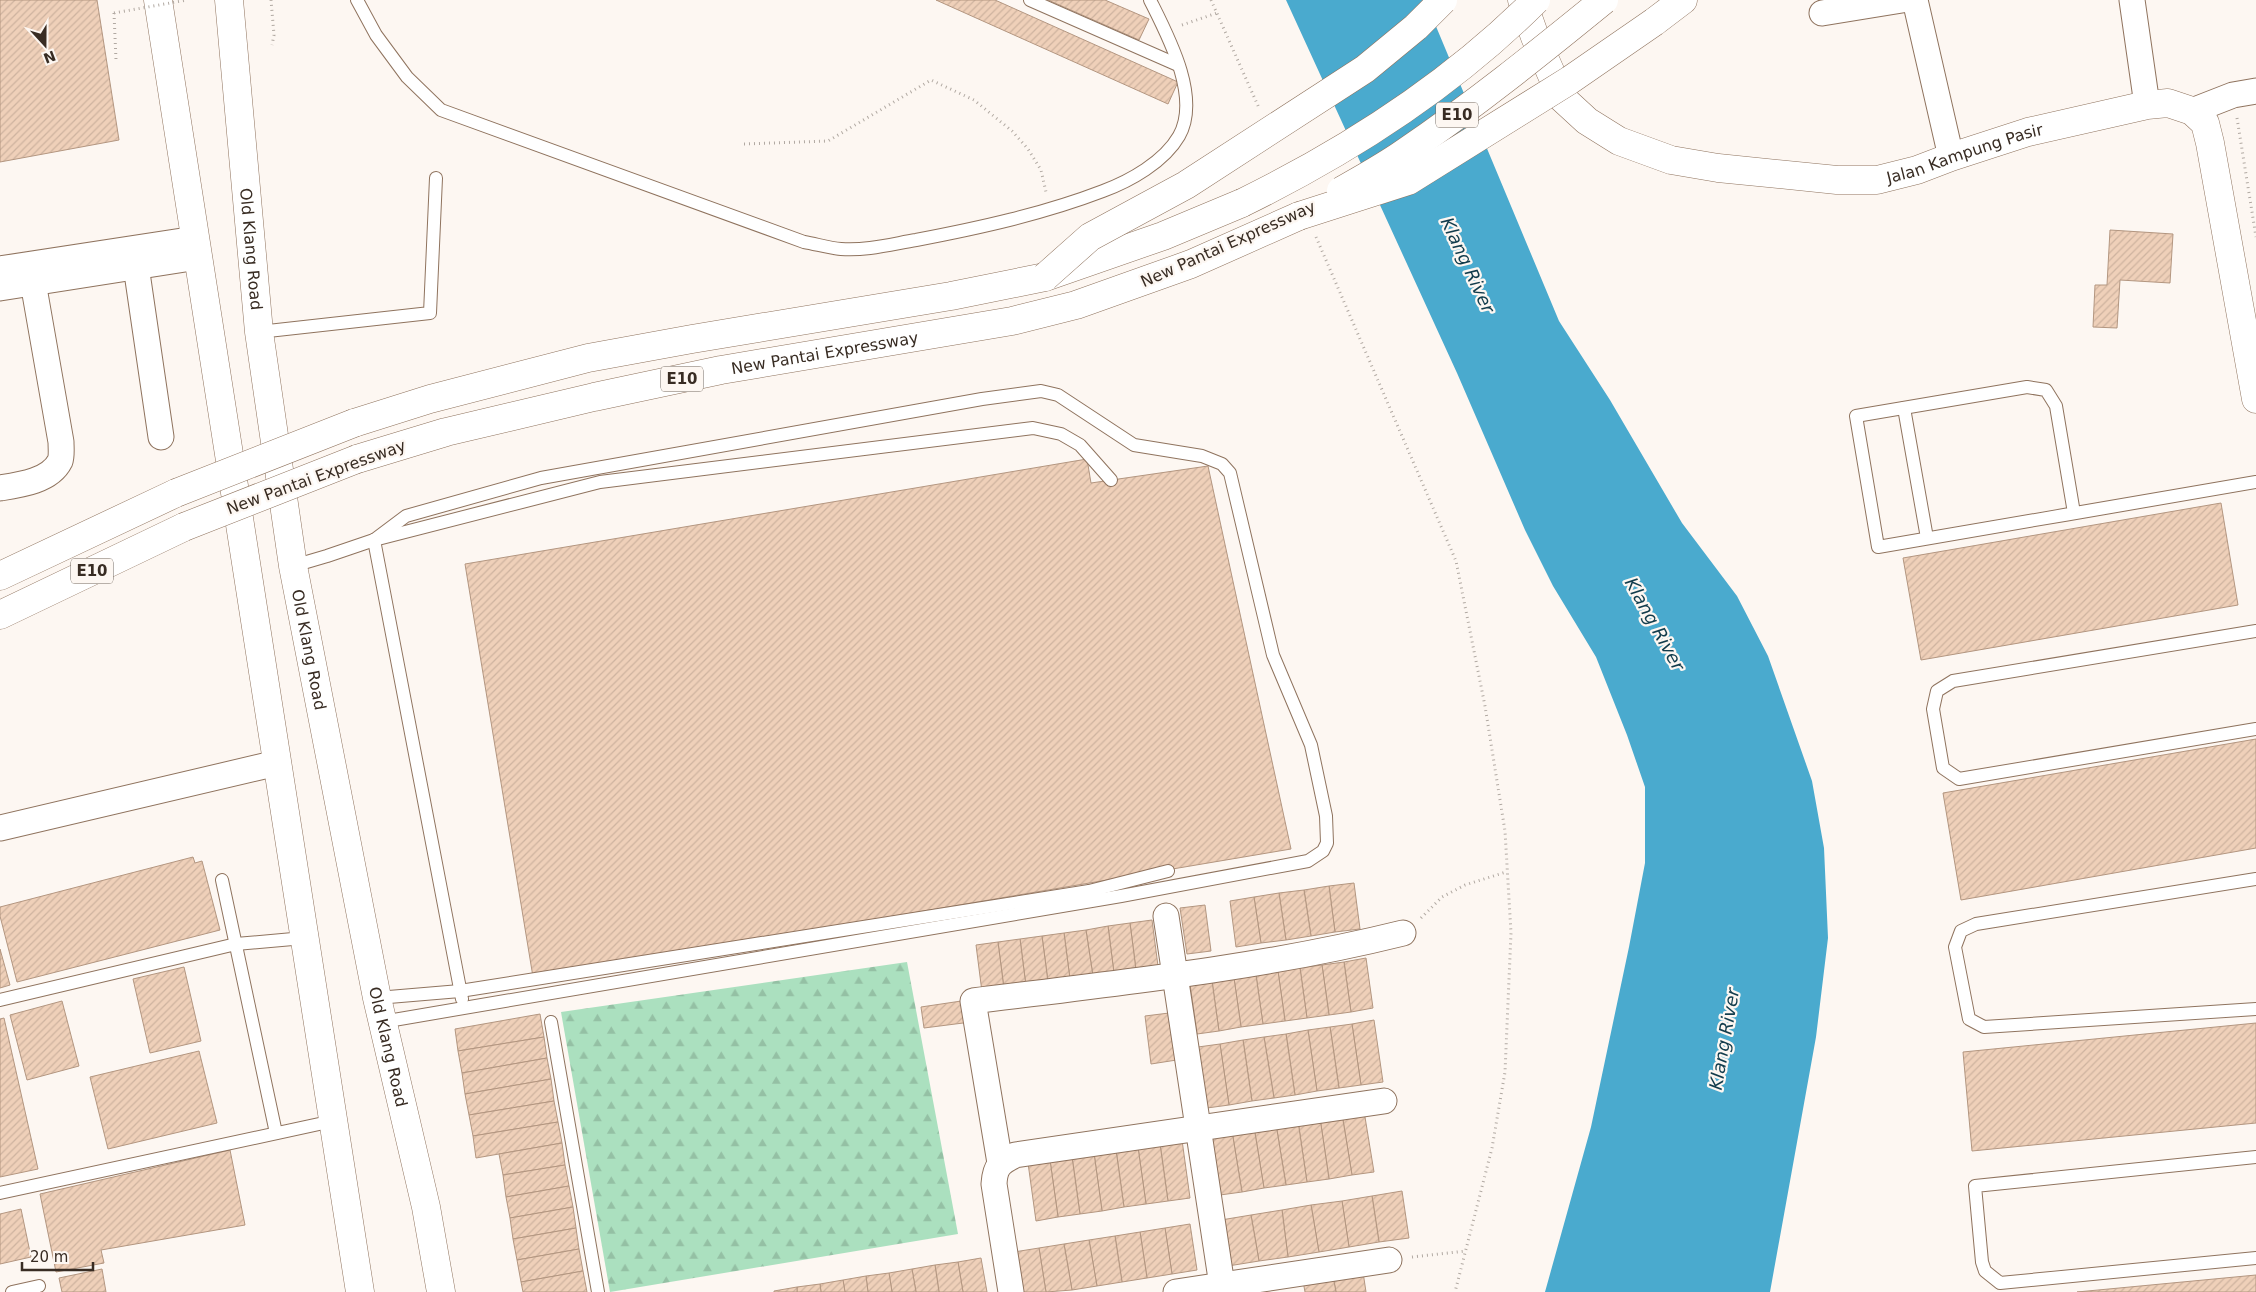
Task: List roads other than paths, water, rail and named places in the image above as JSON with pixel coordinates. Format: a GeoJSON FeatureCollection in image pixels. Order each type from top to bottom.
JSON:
{"type":"FeatureCollection","features":[{"type":"Feature","properties":{"kind":"main road"},"geometry":{"type":"LineString","coordinates":[[158,0],[360,1292]]}},
{"type":"Feature","properties":{"kind":"main road","name":"Old Klang Road"},"geometry":{"type":"LineString","coordinates":[[229,0],[259,332],[293,566],[380,1010],[392,1053],[426,1207],[441,1292]]}},
{"type":"Feature","properties":{"kind":"main road"},"geometry":{"type":"LineString","coordinates":[[1045,277],[1090,237],[1186,185],[1366,68],[1416,27],[1443,0]]}},
{"type":"Feature","properties":{"kind":"main road","name":"Jalan Kampung Pasir"},"geometry":{"type":"LineString","coordinates":[[1522,0],[1535,37],[1562,98],[1587,121],[1619,141],[1671,160],[1718,168],[1837,180],[1877,180],[1917,170],[2028,132],[2147,105],[2168,103],[2192,111]]}},
{"type":"Feature","properties":{"kind":"main road","name":"New Pantai Expressway"},"geometry":{"type":"LineString","coordinates":[[0,576],[176,493],[354,423],[430,399],[588,358],[941,298],[1045,277],[1163,236],[1242,203],[1308,170],[1398,113],[1443,81],[1483,49],[1536,0]]}},
{"type":"Feature","properties":{"kind":"main road","name":"New Pantai Expressway"},"geometry":{"type":"LineString","coordinates":[[0,615],[184,527],[357,459],[446,432],[594,397],[721,370],[1012,321],[1076,305],[1307,224],[1528,63],[1604,0]]}},
{"type":"Feature","properties":{"kind":"main road"},"geometry":{"type":"LineString","coordinates":[[1307,224],[1408,181],[1570,80],[1683,0]]}},
{"type":"Feature","properties":{"kind":"main road"},"geometry":{"type":"LineString","coordinates":[[2192,111],[2205,124],[2210,143],[2256,399]]}},
{"type":"Feature","properties":{"kind":"street"},"geometry":{"type":"LineString","coordinates":[[1822,13],[1902,0]]}},
{"type":"Feature","properties":{"kind":"street"},"geometry":{"type":"LineString","coordinates":[[1915,0],[1951,157]]}},
{"type":"Feature","properties":{"kind":"street"},"geometry":{"type":"LineString","coordinates":[[2132,0],[2147,105]]}},
{"type":"Feature","properties":{"kind":"street"},"geometry":{"type":"LineString","coordinates":[[2192,111],[2244,93]]}},
{"type":"Feature","properties":{"kind":"street"},"geometry":{"type":"LineString","coordinates":[[0,270],[32,273],[136,266],[196,248]]}},
{"type":"Feature","properties":{"kind":"street"},"geometry":{"type":"LineString","coordinates":[[0,288],[32,273],[196,248]]}},
{"type":"Feature","properties":{"kind":"street"},"geometry":{"type":"LineString","coordinates":[[136,266],[161,437]]}},
{"type":"Feature","properties":{"kind":"street"},"geometry":{"type":"LineString","coordinates":[[0,488],[19,485],[52,473],[61,460],[61,442],[32,273]]}},
{"type":"Feature","properties":{"kind":"street"},"geometry":{"type":"LineString","coordinates":[[0,828],[277,763]]}},
{"type":"Feature","properties":{"kind":"street"},"geometry":{"type":"LineString","coordinates":[[1166,916],[1222,1289]]}},
{"type":"Feature","properties":{"kind":"street"},"geometry":{"type":"LineString","coordinates":[[1010,1292],[994,1184],[995,1174],[1000,1163],[973,1001],[1176,976],[1345,947],[1403,933]]}},
{"type":"Feature","properties":{"kind":"street"},"geometry":{"type":"LineString","coordinates":[[1000,1163],[1015,1155],[1384,1101]]}},
{"type":"Feature","properties":{"kind":"street"},"geometry":{"type":"LineString","coordinates":[[1176,1292],[1222,1289],[1389,1260]]}},
{"type":"Feature","properties":{"kind":"lane"},"geometry":{"type":"LineString","coordinates":[[357,0],[376,35],[407,77],[441,110],[804,242],[841,249],[876,247],[958,232],[1048,209],[1104,190],[1138,174],[1165,154],[1180,135],[1186,112],[1185,86],[1165,31],[1150,0]]}},
{"type":"Feature","properties":{"kind":"lane"},"geometry":{"type":"LineString","coordinates":[[1030,0],[1178,65]]}},
{"type":"Feature","properties":{"kind":"lane"},"geometry":{"type":"LineString","coordinates":[[259,332],[430,313],[436,178]]}},
{"type":"Feature","properties":{"kind":"lane"},"geometry":{"type":"LineString","coordinates":[[2074,513],[2056,406],[2046,390],[2028,387],[1856,416],[1878,547],[2256,482]]}},
{"type":"Feature","properties":{"kind":"lane"},"geometry":{"type":"LineString","coordinates":[[374,540],[406,516],[541,478],[982,399],[1040,391],[1058,395],[1134,445],[1202,456],[1222,464],[1230,473],[1273,655],[1311,745],[1326,816],[1328,843],[1324,851],[1308,861],[1121,896],[465,1008],[380,1010]]}},
{"type":"Feature","properties":{"kind":"lane"},"geometry":{"type":"LineString","coordinates":[[1904,408],[1926,538]]}},
{"type":"Feature","properties":{"kind":"lane"},"geometry":{"type":"LineString","coordinates":[[293,566],[374,540],[600,482],[1033,428],[1061,434],[1080,445],[1112,480]]}},
{"type":"Feature","properties":{"kind":"lane"},"geometry":{"type":"LineString","coordinates":[[374,540],[460,991],[465,1008]]}},
{"type":"Feature","properties":{"kind":"lane"},"geometry":{"type":"LineString","coordinates":[[2256,631],[1953,681],[1937,691],[1932,709],[1943,768],[1958,779],[2256,729]]}},
{"type":"Feature","properties":{"kind":"lane"},"geometry":{"type":"LineString","coordinates":[[380,1010],[460,991],[1089,890],[1168,871]]}},
{"type":"Feature","properties":{"kind":"lane"},"geometry":{"type":"LineString","coordinates":[[2256,878],[1976,924],[1961,931],[1954,947],[1969,1019],[1984,1027],[2256,1009]]}},
{"type":"Feature","properties":{"kind":"lane"},"geometry":{"type":"LineString","coordinates":[[222,880],[276,1134]]}},
{"type":"Feature","properties":{"kind":"lane"},"geometry":{"type":"LineString","coordinates":[[0,1000],[236,944],[304,938]]}},
{"type":"Feature","properties":{"kind":"lane"},"geometry":{"type":"LineString","coordinates":[[551,1022],[598,1292]]}},
{"type":"Feature","properties":{"kind":"lane"},"geometry":{"type":"LineString","coordinates":[[0,1192],[333,1121]]}},
{"type":"Feature","properties":{"kind":"lane"},"geometry":{"type":"LineString","coordinates":[[2256,1157],[1975,1186],[1982,1262],[1985,1271],[2000,1283],[2256,1258]]}},
{"type":"Feature","properties":{"kind":"lane"},"geometry":{"type":"LineString","coordinates":[[12,1292],[39,1286]]}},
{"type":"Feature","properties":{"kind":"water","name":"Klang River"},"geometry":{"type":"Polygon","coordinates":[[[1286,0],[1425,0],[1559,321],[1610,400],[1682,523],[1737,596],[1768,656],[1812,781],[1824,848],[1828,938],[1816,1037],[1770,1292],[1545,1292],[1591,1127],[1629,947],[1645,863],[1645,787],[1596,657],[1553,586],[1525,530],[1457,373],[1286,0]]]}}]}
